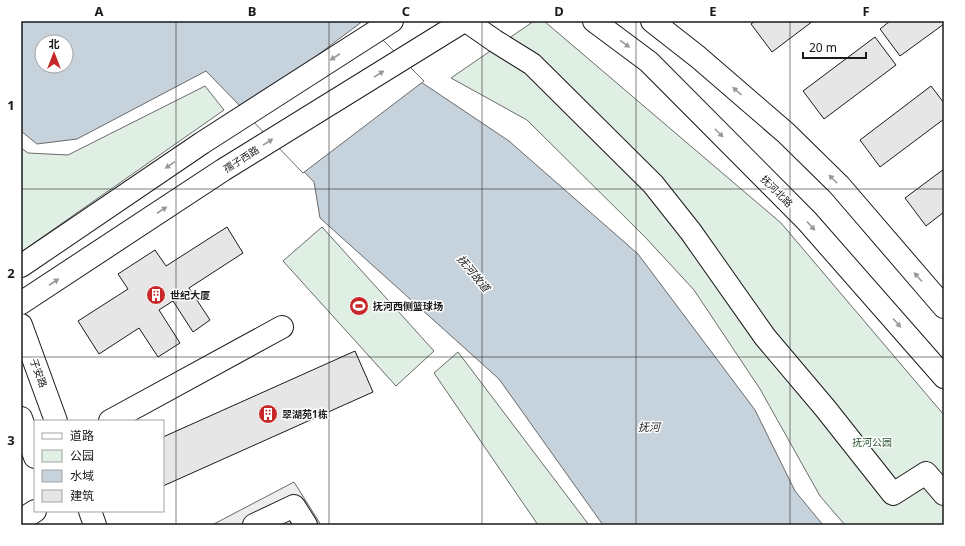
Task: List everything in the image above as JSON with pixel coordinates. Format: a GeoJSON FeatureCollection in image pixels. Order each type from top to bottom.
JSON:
{"type":"FeatureCollection","features":[{"type":"Feature","properties":{"kind":"main road"},"geometry":{"type":"LineString","coordinates":[[21,266],[202,143],[392,21]]}},
{"type":"Feature","properties":{"kind":"main road","name":"抚河北路"},"geometry":{"type":"LineString","coordinates":[[594,21],[649,62],[801,216],[944,377]]}},
{"type":"Feature","properties":{"kind":"main road"},"geometry":{"type":"LineString","coordinates":[[652,21],[698,57],[786,133],[839,186],[944,307]]}},
{"type":"Feature","properties":{"kind":"main road"},"geometry":{"type":"LineString","coordinates":[[468,23],[532,64],[653,184],[691,232],[765,337],[825,408],[893,494],[926,473],[944,494]]}},
{"type":"Feature","properties":{"kind":"main road","name":"孺子西路"},"geometry":{"type":"LineString","coordinates":[[21,303],[223,170],[468,23]]}},
{"type":"Feature","properties":{"kind":"main road","name":"子安路"},"geometry":{"type":"LineString","coordinates":[[21,325],[56,420]]}},
{"type":"Feature","properties":{"kind":"main road"},"geometry":{"type":"LineString","coordinates":[[112,420],[282,327]]}},
{"type":"Feature","properties":{"kind":"main road"},"geometry":{"type":"LineString","coordinates":[[21,418],[34,454]]}},
{"type":"Feature","properties":{"kind":"main road"},"geometry":{"type":"LineString","coordinates":[[254,525],[294,506],[306,525]]}},
{"type":"Feature","properties":{"kind":"main road"},"geometry":{"type":"LineString","coordinates":[[21,520],[34,512]]}},
{"type":"Feature","properties":{"kind":"main road"},"geometry":{"type":"LineString","coordinates":[[90,512],[95,525]]}},
{"type":"Feature","properties":{"kind":"green space","name":"抚河公园"},"geometry":{"type":"Polygon","coordinates":[[[534,21],[544,21],[781,223],[944,415],[944,525],[845,525],[820,496],[760,389],[694,290],[645,237],[527,120],[451,78],[534,21]]]}},
{"type":"Feature","properties":{"kind":"green space"},"geometry":{"type":"Polygon","coordinates":[[[205,86],[224,110],[21,252],[21,148],[28,153],[68,155],[205,86]]]}},
{"type":"Feature","properties":{"kind":"green space","name":"抚河西侧篮球场"},"geometry":{"type":"Polygon","coordinates":[[[322,227],[434,351],[396,386],[283,261],[322,227]]]}},
{"type":"Feature","properties":{"kind":"green space"},"geometry":{"type":"Polygon","coordinates":[[[458,352],[589,525],[538,525],[434,373],[458,352]]]}},
{"type":"Feature","properties":{"kind":"shaded area"},"geometry":{"type":"Polygon","coordinates":[[[294,482],[321,525],[212,525],[294,482]]]}},
{"type":"Feature","properties":{"kind":"water","name":"抚河"},"geometry":{"type":"Polygon","coordinates":[[[21,21],[361,21],[421,82],[509,141],[638,254],[755,410],[795,491],[823,525],[603,525],[499,379],[320,218],[314,182],[206,71],[77,139],[37,144],[21,131],[21,21]]]}},
{"type":"Feature","properties":{"kind":"pier"},"geometry":{"type":"Polygon","coordinates":[[[363,21],[424,81],[303,173],[243,111],[363,21]]]}},
{"type":"Feature","properties":{"kind":"building"},"geometry":{"type":"Polygon","coordinates":[[[755,21],[813,21],[772,52],[751,24],[755,21]]]}},
{"type":"Feature","properties":{"kind":"building"},"geometry":{"type":"Polygon","coordinates":[[[890,21],[944,21],[944,24],[900,56],[880,29],[890,21]]]}},
{"type":"Feature","properties":{"kind":"building"},"geometry":{"type":"Polygon","coordinates":[[[875,37],[896,65],[824,119],[803,91],[875,37]]]}},
{"type":"Feature","properties":{"kind":"building"},"geometry":{"type":"Polygon","coordinates":[[[931,86],[944,103],[944,119],[880,167],[860,140],[931,86]]]}},
{"type":"Feature","properties":{"kind":"building"},"geometry":{"type":"Polygon","coordinates":[[[944,169],[944,212],[926,226],[905,198],[944,169]]]}},
{"type":"Feature","properties":{"kind":"building","name":"世纪大厦"},"geometry":{"type":"Polygon","coordinates":[[[227,227],[243,253],[189,288],[210,320],[193,332],[173,301],[159,310],[180,343],[158,357],[139,328],[99,354],[78,321],[128,289],[118,274],[155,250],[166,266],[227,227]]]}},
{"type":"Feature","properties":{"kind":"building","name":"翠湖苑1栋"},"geometry":{"type":"Polygon","coordinates":[[[355,351],[373,392],[164,486],[164,437],[355,351]]]}},
{"type":"Feature","properties":{"kind":"place","name":"世纪大厦"},"geometry":{"type":"Point","coordinates":[156,295]}},
{"type":"Feature","properties":{"kind":"place","name":"抚河西侧篮球场"},"geometry":{"type":"Point","coordinates":[359,306]}},
{"type":"Feature","properties":{"kind":"place","name":"翠湖苑1栋"},"geometry":{"type":"Point","coordinates":[268,414]}},
{"type":"Feature","properties":{"kind":"water label","name":"抚河故道"},"geometry":{"type":"Point","coordinates":[474,273]}}]}
